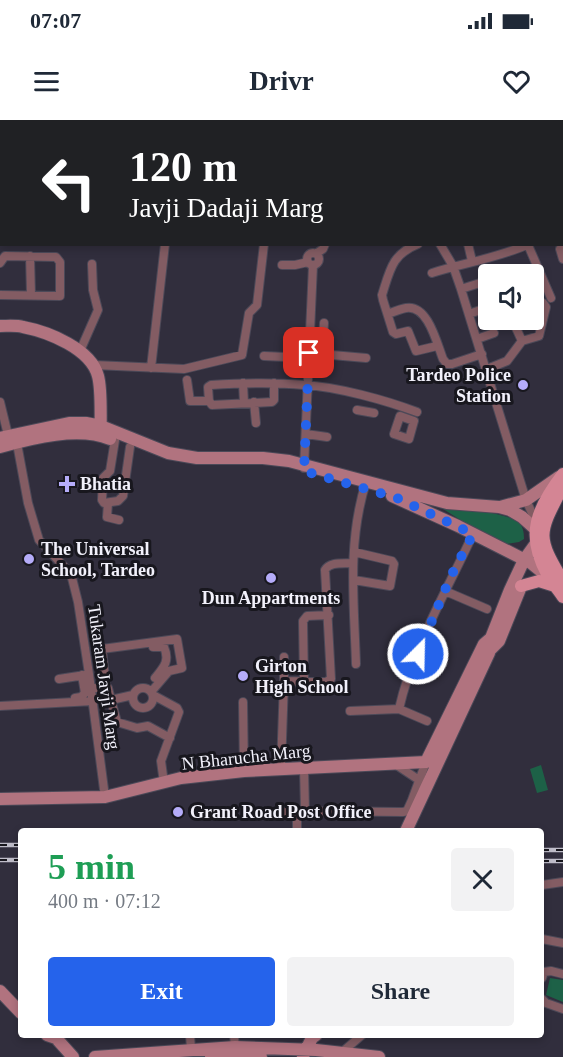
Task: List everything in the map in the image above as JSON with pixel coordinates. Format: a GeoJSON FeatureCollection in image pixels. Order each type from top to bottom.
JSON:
{"type":"FeatureCollection","features":[{"type":"Feature","properties":{"kind":"main road"},"geometry":{"type":"LineString","coordinates":[[0,326],[23,327],[53,336],[80,351],[95,375],[98,430]]}},
{"type":"Feature","properties":{"kind":"main road"},"geometry":{"type":"LineString","coordinates":[[98,430],[115,440],[160,459],[223,463],[263,461],[304,468],[447,503],[499,507],[516,514],[536,544],[548,557],[561,591]]}},
{"type":"Feature","properties":{"kind":"main road"},"geometry":{"type":"LineString","coordinates":[[0,447],[10,437],[98,430],[183,460]]}},
{"type":"Feature","properties":{"kind":"main road"},"geometry":{"type":"LineString","coordinates":[[499,507],[526,500],[563,478]]}},
{"type":"Feature","properties":{"kind":"main road"},"geometry":{"type":"LineString","coordinates":[[409,826],[490,647],[499,641],[516,588],[563,478]]}},
{"type":"Feature","properties":{"kind":"main road"},"geometry":{"type":"LineString","coordinates":[[366,485],[502,549],[512,567],[516,588]]}},
{"type":"Feature","properties":{"kind":"main road"},"geometry":{"type":"LineString","coordinates":[[502,549],[536,544]]}},
{"type":"Feature","properties":{"kind":"main road"},"geometry":{"type":"LineString","coordinates":[[536,544],[547,576],[561,591]]}},
{"type":"Feature","properties":{"kind":"main road"},"geometry":{"type":"LineString","coordinates":[[516,588],[539,581],[561,591]]}},
{"type":"Feature","properties":{"kind":"main road"},"geometry":{"type":"LineString","coordinates":[[426,762],[484,644],[490,647]]}},
{"type":"Feature","properties":{"kind":"main road","name":"N Bharucha Marg"},"geometry":{"type":"LineString","coordinates":[[0,799],[105,797],[181,778],[244,771],[426,762]]}},
{"type":"Feature","properties":{"kind":"main road"},"geometry":{"type":"LineString","coordinates":[[0,991],[18,1010]]}},
{"type":"Feature","properties":{"kind":"main road"},"geometry":{"type":"LineString","coordinates":[[48,1038],[49,1043],[62,1057]]}},
{"type":"Feature","properties":{"kind":"main road"},"geometry":{"type":"LineString","coordinates":[[56,1038],[73,1057]]}},
{"type":"Feature","properties":{"kind":"main road"},"geometry":{"type":"LineString","coordinates":[[310,1054],[317,1038]]}},
{"type":"Feature","properties":{"kind":"main road"},"geometry":{"type":"LineString","coordinates":[[95,1057],[234,1041],[310,1054],[341,1053],[379,1057]]}},
{"type":"Feature","properties":{"kind":"main road"},"geometry":{"type":"LineString","coordinates":[[213,1057],[274,1057]]}},
{"type":"Feature","properties":{"kind":"street"},"geometry":{"type":"LineString","coordinates":[[151,368],[165,246]]}},
{"type":"Feature","properties":{"kind":"street"},"geometry":{"type":"LineString","coordinates":[[95,375],[151,368],[184,369],[242,355],[249,313],[257,305],[266,246]]}},
{"type":"Feature","properties":{"kind":"street"},"geometry":{"type":"LineString","coordinates":[[266,246],[266,265]]}},
{"type":"Feature","properties":{"kind":"street"},"geometry":{"type":"LineString","coordinates":[[282,265],[320,261],[317,253],[324,246]]}},
{"type":"Feature","properties":{"kind":"street"},"geometry":{"type":"LineString","coordinates":[[441,246],[453,266],[487,369],[526,500],[536,544]]}},
{"type":"Feature","properties":{"kind":"street"},"geometry":{"type":"LineString","coordinates":[[468,246],[472,261]]}},
{"type":"Feature","properties":{"kind":"street"},"geometry":{"type":"LineString","coordinates":[[432,273],[505,254],[526,246]]}},
{"type":"Feature","properties":{"kind":"street"},"geometry":{"type":"LineString","coordinates":[[529,246],[551,298]]}},
{"type":"Feature","properties":{"kind":"street"},"geometry":{"type":"LineString","coordinates":[[406,247],[392,266],[382,295],[393,332],[396,334],[408,331],[416,351],[437,346]]}},
{"type":"Feature","properties":{"kind":"street"},"geometry":{"type":"LineString","coordinates":[[563,247],[560,249],[563,259]]}},
{"type":"Feature","properties":{"kind":"street"},"geometry":{"type":"LineString","coordinates":[[0,262],[5,256],[56,256],[60,262],[60,296],[0,295]]}},
{"type":"Feature","properties":{"kind":"street"},"geometry":{"type":"LineString","coordinates":[[30,256],[31,295]]}},
{"type":"Feature","properties":{"kind":"street"},"geometry":{"type":"LineString","coordinates":[[304,468],[310,334],[310,263]]}},
{"type":"Feature","properties":{"kind":"street"},"geometry":{"type":"LineString","coordinates":[[80,351],[98,310],[93,290],[92,264]]}},
{"type":"Feature","properties":{"kind":"street"},"geometry":{"type":"LineString","coordinates":[[461,289],[478,284]]}},
{"type":"Feature","properties":{"kind":"street"},"geometry":{"type":"LineString","coordinates":[[388,314],[407,307],[421,311],[447,364],[482,354]]}},
{"type":"Feature","properties":{"kind":"street"},"geometry":{"type":"LineString","coordinates":[[469,314],[478,311]]}},
{"type":"Feature","properties":{"kind":"street"},"geometry":{"type":"LineString","coordinates":[[322,354],[324,324]]}},
{"type":"Feature","properties":{"kind":"street"},"geometry":{"type":"LineString","coordinates":[[517,330],[522,341]]}},
{"type":"Feature","properties":{"kind":"street"},"geometry":{"type":"LineString","coordinates":[[487,369],[507,361],[522,341],[539,336],[540,330]]}},
{"type":"Feature","properties":{"kind":"street"},"geometry":{"type":"LineString","coordinates":[[477,339],[494,333]]}},
{"type":"Feature","properties":{"kind":"street"},"geometry":{"type":"LineString","coordinates":[[310,334],[323,334]]}},
{"type":"Feature","properties":{"kind":"street"},"geometry":{"type":"LineString","coordinates":[[264,356],[322,354],[366,358]]}},
{"type":"Feature","properties":{"kind":"street"},"geometry":{"type":"LineString","coordinates":[[187,380],[190,401],[209,401],[212,405],[273,401],[274,383]]}},
{"type":"Feature","properties":{"kind":"street"},"geometry":{"type":"LineString","coordinates":[[243,383],[244,403]]}},
{"type":"Feature","properties":{"kind":"street"},"geometry":{"type":"LineString","coordinates":[[209,401],[209,386],[274,383],[306,385],[368,398],[407,413],[417,412]]}},
{"type":"Feature","properties":{"kind":"street"},"geometry":{"type":"LineString","coordinates":[[366,412],[368,398]]}},
{"type":"Feature","properties":{"kind":"street","name":"Tukaram Javji Marg"},"geometry":{"type":"LineString","coordinates":[[0,402],[39,540],[71,574],[87,659],[86,675],[91,688],[105,797]]}},
{"type":"Feature","properties":{"kind":"street"},"geometry":{"type":"LineString","coordinates":[[254,402],[256,423]]}},
{"type":"Feature","properties":{"kind":"street"},"geometry":{"type":"LineString","coordinates":[[306,434],[327,437]]}},
{"type":"Feature","properties":{"kind":"street"},"geometry":{"type":"LineString","coordinates":[[115,440],[110,471],[103,480],[102,500],[104,502],[118,501],[123,496],[130,447]]}},
{"type":"Feature","properties":{"kind":"street"},"geometry":{"type":"LineString","coordinates":[[356,664],[353,563],[357,516],[366,485]]}},
{"type":"Feature","properties":{"kind":"street"},"geometry":{"type":"LineString","coordinates":[[108,503],[107,517],[119,520]]}},
{"type":"Feature","properties":{"kind":"street"},"geometry":{"type":"LineString","coordinates":[[399,709],[411,671],[445,591],[473,534]]}},
{"type":"Feature","properties":{"kind":"street"},"geometry":{"type":"LineString","coordinates":[[354,552],[392,561],[394,564],[390,586],[354,580]]}},
{"type":"Feature","properties":{"kind":"street"},"geometry":{"type":"LineString","coordinates":[[284,681],[326,682],[331,679],[325,570],[332,564],[353,563]]}},
{"type":"Feature","properties":{"kind":"street"},"geometry":{"type":"LineString","coordinates":[[445,591],[488,609]]}},
{"type":"Feature","properties":{"kind":"street"},"geometry":{"type":"LineString","coordinates":[[304,681],[303,621],[307,616],[328,615]]}},
{"type":"Feature","properties":{"kind":"street"},"geometry":{"type":"LineString","coordinates":[[133,695],[136,705],[143,708],[151,705],[152,693],[169,671],[182,668],[177,639],[101,650],[106,687],[109,690],[117,722],[137,728],[148,726],[170,738]]}},
{"type":"Feature","properties":{"kind":"street"},"geometry":{"type":"LineString","coordinates":[[87,659],[162,646],[165,649],[167,663],[156,678]]}},
{"type":"Feature","properties":{"kind":"street"},"geometry":{"type":"LineString","coordinates":[[281,768],[284,657]]}},
{"type":"Feature","properties":{"kind":"street"},"geometry":{"type":"LineString","coordinates":[[59,679],[86,675],[84,695]]}},
{"type":"Feature","properties":{"kind":"street"},"geometry":{"type":"LineString","coordinates":[[91,688],[106,687]]}},
{"type":"Feature","properties":{"kind":"street"},"geometry":{"type":"LineString","coordinates":[[111,700],[133,695],[143,687],[179,710],[161,761],[164,783]]}},
{"type":"Feature","properties":{"kind":"street"},"geometry":{"type":"LineString","coordinates":[[65,703],[66,699],[84,695],[93,701]]}},
{"type":"Feature","properties":{"kind":"street"},"geometry":{"type":"LineString","coordinates":[[0,706],[93,701]]}},
{"type":"Feature","properties":{"kind":"street"},"geometry":{"type":"LineString","coordinates":[[243,702],[244,771]]}},
{"type":"Feature","properties":{"kind":"street"},"geometry":{"type":"LineString","coordinates":[[350,711],[399,709],[427,721]]}},
{"type":"Feature","properties":{"kind":"street"},"geometry":{"type":"LineString","coordinates":[[282,812],[407,811],[426,762]]}},
{"type":"Feature","properties":{"kind":"street"},"geometry":{"type":"LineString","coordinates":[[395,764],[419,780]]}},
{"type":"Feature","properties":{"kind":"street"},"geometry":{"type":"LineString","coordinates":[[297,828],[301,811],[304,768]]}},
{"type":"Feature","properties":{"kind":"street"},"geometry":{"type":"LineString","coordinates":[[544,885],[563,882]]}},
{"type":"Feature","properties":{"kind":"street"},"geometry":{"type":"LineString","coordinates":[[544,939],[563,943]]}},
{"type":"Feature","properties":{"kind":"street"},"geometry":{"type":"LineString","coordinates":[[544,973],[547,971],[563,974]]}},
{"type":"Feature","properties":{"kind":"street"},"geometry":{"type":"LineString","coordinates":[[544,1001],[563,1009]]}},
{"type":"Feature","properties":{"kind":"street"},"geometry":{"type":"LineString","coordinates":[[190,1038],[191,1049]]}},
{"type":"Feature","properties":{"kind":"street"},"geometry":{"type":"LineString","coordinates":[[341,1053],[358,1038]]}},
{"type":"Feature","properties":{"kind":"green space"},"geometry":{"type":"Polygon","coordinates":[[[437,505],[492,513],[512,519],[521,525],[524,539],[507,544],[462,521],[437,505]]]}},
{"type":"Feature","properties":{"kind":"green space"},"geometry":{"type":"Polygon","coordinates":[[[541,765],[548,790],[537,793],[530,769],[541,765]]]}},
{"type":"Feature","properties":{"kind":"green space"},"geometry":{"type":"Polygon","coordinates":[[[550,978],[563,980],[563,1002],[546,995],[550,978]]]}},
{"type":"Feature","properties":{"kind":"railway"},"geometry":{"type":"LineString","coordinates":[[0,845],[18,845]]}},
{"type":"Feature","properties":{"kind":"railway"},"geometry":{"type":"LineString","coordinates":[[544,850],[563,850]]}},
{"type":"Feature","properties":{"kind":"railway"},"geometry":{"type":"LineString","coordinates":[[0,860],[18,860]]}},
{"type":"Feature","properties":{"kind":"railway"},"geometry":{"type":"LineString","coordinates":[[544,861],[563,861]]}},
{"type":"Feature","properties":{"kind":"place","name":"Tardeo Police Station"},"geometry":{"type":"Point","coordinates":[523,385]}},
{"type":"Feature","properties":{"kind":"place","name":"Bhatia"},"geometry":{"type":"Point","coordinates":[67,484]}},
{"type":"Feature","properties":{"kind":"place","name":"The Universal School, Tardeo"},"geometry":{"type":"Point","coordinates":[29,559]}},
{"type":"Feature","properties":{"kind":"place","name":"Dun Appartments"},"geometry":{"type":"Point","coordinates":[271,578]}},
{"type":"Feature","properties":{"kind":"place","name":"Girton High School"},"geometry":{"type":"Point","coordinates":[243,676]}},
{"type":"Feature","properties":{"kind":"place","name":"Grant Road Post Office"},"geometry":{"type":"Point","coordinates":[178,812]}},
{"type":"Feature","properties":{"kind":"route"},"geometry":{"type":"LineString","coordinates":[[309,353],[304,471],[397,498],[473,534],[450,578],[418,654]]}}]}
